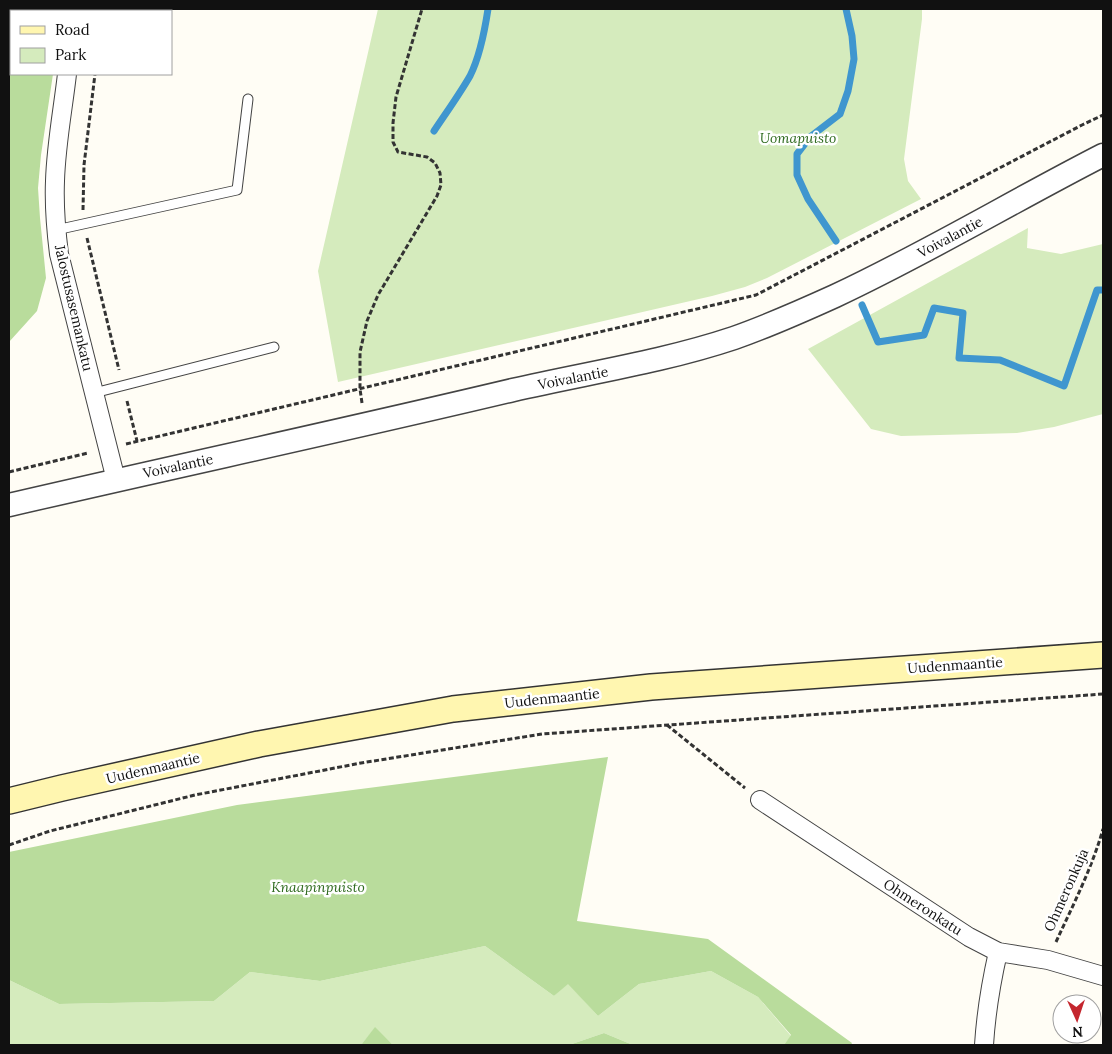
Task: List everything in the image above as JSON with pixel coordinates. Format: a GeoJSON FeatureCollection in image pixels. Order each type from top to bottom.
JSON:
{"type":"FeatureCollection","features":[{"type":"Feature","properties":{"kind":"main road","name":"Uudenmaantie"},"geometry":{"type":"LineString","coordinates":[[9,801],[259,744],[453,709],[651,687],[1103,655]]}},
{"type":"Feature","properties":{"kind":"street","name":"Jalostusasemankatu"},"geometry":{"type":"LineString","coordinates":[[67,75],[56,156],[56,230],[59,254],[116,480]]}},
{"type":"Feature","properties":{"kind":"street","name":"Voivalantie"},"geometry":{"type":"LineString","coordinates":[[9,506],[116,480],[682,354],[736,338],[802,311],[875,277],[1103,155]]}},
{"type":"Feature","properties":{"kind":"street","name":"Ohmeronkatu"},"geometry":{"type":"LineString","coordinates":[[760,800],[962,932],[998,952],[1048,960],[1103,976]]}},
{"type":"Feature","properties":{"kind":"street"},"geometry":{"type":"LineString","coordinates":[[984,1045],[986,1016],[998,952]]}},
{"type":"Feature","properties":{"kind":"lane"},"geometry":{"type":"LineString","coordinates":[[56,230],[237,190],[248,99]]}},
{"type":"Feature","properties":{"kind":"lane"},"geometry":{"type":"LineString","coordinates":[[94,392],[274,347]]}},
{"type":"Feature","properties":{"kind":"path"},"geometry":{"type":"LineString","coordinates":[[365,425],[360,389],[360,352],[367,321],[378,295],[437,196],[441,185],[440,173],[435,163],[427,157],[398,152],[393,142],[396,97],[422,9]]}},
{"type":"Feature","properties":{"kind":"path"},"geometry":{"type":"LineString","coordinates":[[96,75],[84,164],[84,224],[137,441]]}},
{"type":"Feature","properties":{"kind":"path"},"geometry":{"type":"LineString","coordinates":[[9,472],[756,295],[1103,115]]}},
{"type":"Feature","properties":{"kind":"path"},"geometry":{"type":"LineString","coordinates":[[9,845],[50,831],[194,795],[361,763],[542,734],[1103,694]]}},
{"type":"Feature","properties":{"kind":"path"},"geometry":{"type":"LineString","coordinates":[[667,725],[760,800]]}},
{"type":"Feature","properties":{"kind":"path","name":"Ohmeronkuja"},"geometry":{"type":"LineString","coordinates":[[1048,960],[1085,879],[1103,829]]}},
{"type":"Feature","properties":{"kind":"green space","name":"Uomapuisto"},"geometry":{"type":"Polygon","coordinates":[[[378,9],[922,9],[904,159],[908,181],[921,199],[767,278],[745,287],[338,382],[318,271],[378,9]]]}},
{"type":"Feature","properties":{"kind":"green space"},"geometry":{"type":"Polygon","coordinates":[[[9,56],[10,75],[53,75],[38,188],[46,278],[37,311],[9,342],[9,56]]]}},
{"type":"Feature","properties":{"kind":"green space"},"geometry":{"type":"Polygon","coordinates":[[[1028,228],[1027,248],[1061,254],[1103,244],[1103,414],[1054,427],[1017,433],[901,436],[871,429],[808,349],[1028,228]]]}},
{"type":"Feature","properties":{"kind":"green space","name":"Knaapinpuisto"},"geometry":{"type":"Polygon","coordinates":[[[608,757],[577,921],[708,939],[852,1043],[851,1045],[784,1045],[791,1035],[758,997],[711,971],[639,984],[598,1016],[568,984],[554,996],[485,946],[320,981],[250,972],[214,1001],[59,1004],[9,980],[9,852],[237,805],[608,757]]]}},
{"type":"Feature","properties":{"kind":"green space"},"geometry":{"type":"Polygon","coordinates":[[[485,946],[554,996],[568,983],[598,1016],[639,984],[711,971],[758,997],[791,1036],[784,1045],[633,1045],[604,1033],[569,1045],[393,1045],[375,1028],[361,1045],[9,1045],[9,980],[59,1004],[214,1001],[250,972],[320,981],[485,946]]]}},
{"type":"Feature","properties":{"kind":"green space"},"geometry":{"type":"Polygon","coordinates":[[[375,1027],[393,1045],[361,1045],[375,1027]]]}},
{"type":"Feature","properties":{"kind":"green space"},"geometry":{"type":"Polygon","coordinates":[[[604,1033],[633,1045],[569,1045],[604,1033]]]}},
{"type":"Feature","properties":{"kind":"waterway"},"geometry":{"type":"LineString","coordinates":[[434,131],[470,76],[481,43],[488,9]]}},
{"type":"Feature","properties":{"kind":"waterway"},"geometry":{"type":"LineString","coordinates":[[836,241],[808,199],[797,175],[797,154],[810,137],[840,114],[848,91],[854,59],[852,36],[846,9]]}},
{"type":"Feature","properties":{"kind":"waterway"},"geometry":{"type":"LineString","coordinates":[[862,305],[878,342],[924,335],[934,308],[963,313],[959,358],[1000,360],[1064,386],[1097,290],[1103,290]]}}]}
